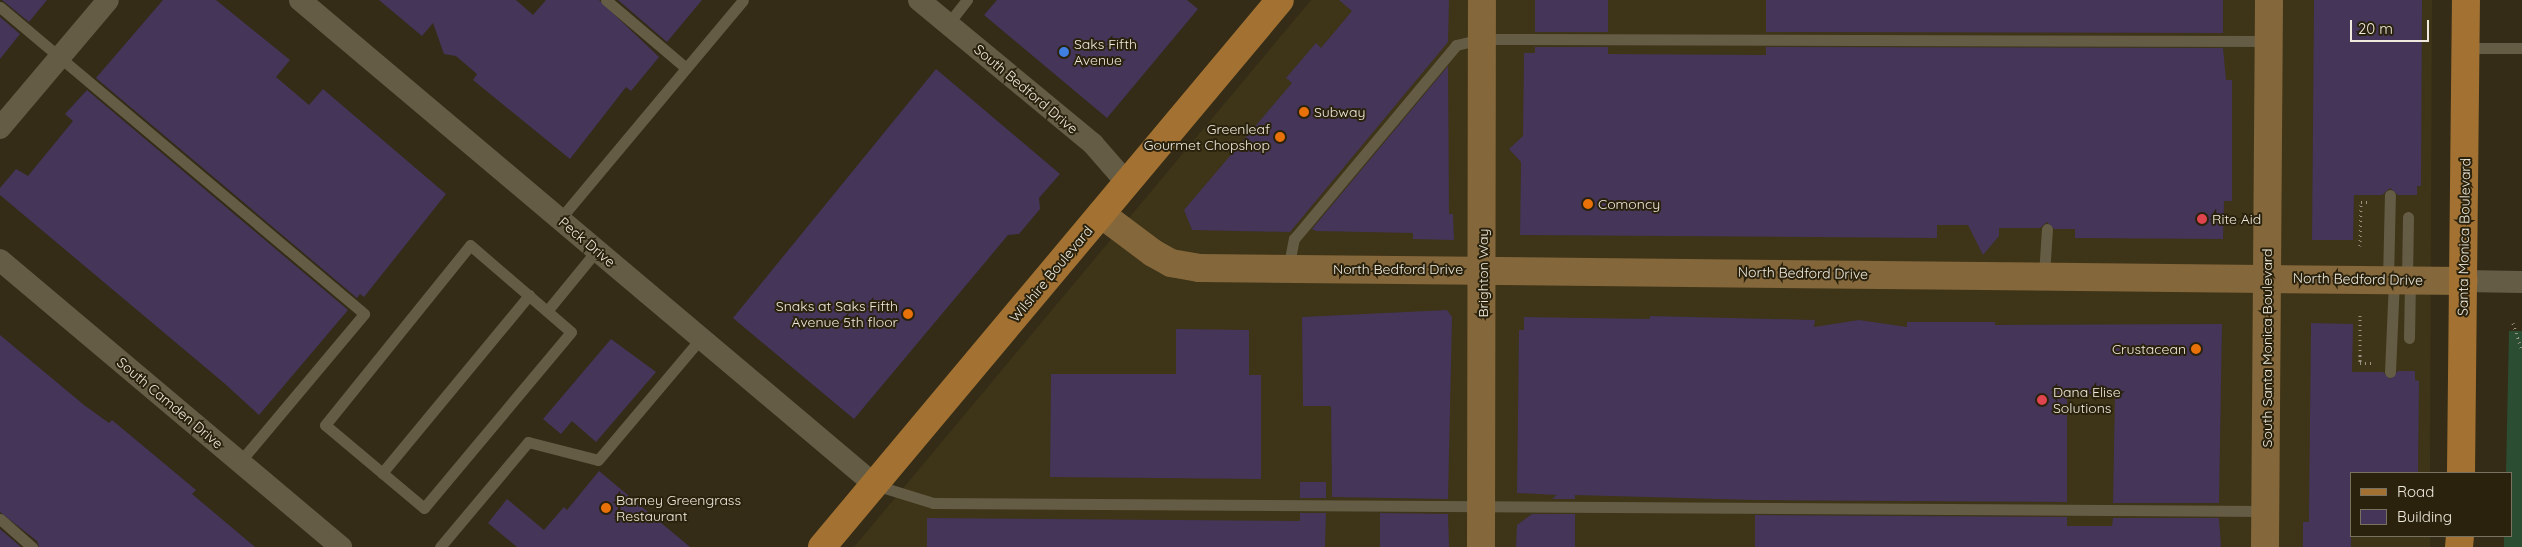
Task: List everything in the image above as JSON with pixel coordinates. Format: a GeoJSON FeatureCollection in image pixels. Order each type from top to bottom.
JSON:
{"type":"FeatureCollection","features":[{"type":"Feature","properties":{"kind":"main road","name":"Wilshire Boulevard"},"geometry":{"type":"LineString","coordinates":[[822,547],[1280,0]]}},
{"type":"Feature","properties":{"kind":"main road","name":"Santa Monica Boulevard"},"geometry":{"type":"LineString","coordinates":[[2461,472],[2466,0]]}},
{"type":"Feature","properties":{"kind":"street"},"geometry":{"type":"LineString","coordinates":[[0,128],[108,0]]}},
{"type":"Feature","properties":{"kind":"street","name":"Peck Drive"},"geometry":{"type":"LineString","coordinates":[[300,0],[874,485]]}},
{"type":"Feature","properties":{"kind":"street","name":"South Bedford Drive"},"geometry":{"type":"LineString","coordinates":[[919,0],[1093,144],[1127,183]]}},
{"type":"Feature","properties":{"kind":"street","name":"Brighton Way"},"geometry":{"type":"LineString","coordinates":[[1481,547],[1482,0]]}},
{"type":"Feature","properties":{"kind":"street"},"geometry":{"type":"LineString","coordinates":[[1483,36],[1494,16],[1494,0]]}},
{"type":"Feature","properties":{"kind":"street","name":"South Santa Monica Boulevard"},"geometry":{"type":"LineString","coordinates":[[2265,547],[2270,0]]}},
{"type":"Feature","properties":{"kind":"street","name":"North Bedford Drive"},"geometry":{"type":"LineString","coordinates":[[1101,214],[1144,249],[1171,263],[1199,268],[1483,269],[2522,282]]}},
{"type":"Feature","properties":{"kind":"street","name":"South Camden Drive"},"geometry":{"type":"LineString","coordinates":[[0,260],[341,547]]}},
{"type":"Feature","properties":{"kind":"lane"},"geometry":{"type":"LineString","coordinates":[[606,0],[686,68]]}},
{"type":"Feature","properties":{"kind":"lane"},"geometry":{"type":"LineString","coordinates":[[560,219],[743,0]]}},
{"type":"Feature","properties":{"kind":"lane"},"geometry":{"type":"LineString","coordinates":[[948,24],[967,0]]}},
{"type":"Feature","properties":{"kind":"lane"},"geometry":{"type":"LineString","coordinates":[[0,7],[364,314],[240,462]]}},
{"type":"Feature","properties":{"kind":"lane"},"geometry":{"type":"LineString","coordinates":[[1288,269],[1294,239],[1456,44],[1483,36],[2269,41]]}},
{"type":"Feature","properties":{"kind":"lane"},"geometry":{"type":"LineString","coordinates":[[2465,48],[2522,48]]}},
{"type":"Feature","properties":{"kind":"lane"},"geometry":{"type":"LineString","coordinates":[[2390,195],[2408,338]]}},
{"type":"Feature","properties":{"kind":"lane"},"geometry":{"type":"LineString","coordinates":[[2390,372],[2408,218]]}},
{"type":"Feature","properties":{"kind":"lane"},"geometry":{"type":"LineString","coordinates":[[2044,275],[2046,228]]}},
{"type":"Feature","properties":{"kind":"lane"},"geometry":{"type":"LineString","coordinates":[[470,245],[547,311],[571,332],[424,508],[325,425],[470,245]]}},
{"type":"Feature","properties":{"kind":"lane"},"geometry":{"type":"LineString","coordinates":[[547,311],[597,250]]}},
{"type":"Feature","properties":{"kind":"lane"},"geometry":{"type":"LineString","coordinates":[[382,473],[529,295]]}},
{"type":"Feature","properties":{"kind":"lane"},"geometry":{"type":"LineString","coordinates":[[440,547],[528,442],[598,460],[701,338]]}},
{"type":"Feature","properties":{"kind":"lane"},"geometry":{"type":"LineString","coordinates":[[874,485],[933,503],[2265,511]]}},
{"type":"Feature","properties":{"kind":"lane"},"geometry":{"type":"LineString","coordinates":[[0,519],[32,547]]}},
{"type":"Feature","properties":{"kind":"path"},"geometry":{"type":"LineString","coordinates":[[2360,246],[2361,202]]}},
{"type":"Feature","properties":{"kind":"path"},"geometry":{"type":"LineString","coordinates":[[2360,315],[2360,363]]}},
{"type":"Feature","properties":{"kind":"path"},"geometry":{"type":"LineString","coordinates":[[2513,323],[2522,350]]}},
{"type":"Feature","properties":{"kind":"shaded area"},"geometry":{"type":"Polygon","coordinates":[[[1311,0],[2432,0],[2430,472],[2350,472],[2350,537],[2430,537],[2430,547],[854,547],[1311,0]]]}},
{"type":"Feature","properties":{"kind":"green space"},"geometry":{"type":"Polygon","coordinates":[[[2509,331],[2522,331],[2522,547],[2504,547],[2504,537],[2512,537],[2512,472],[2506,472],[2509,331]]]}},
{"type":"Feature","properties":{"kind":"building"},"geometry":{"type":"Polygon","coordinates":[[[2,0],[47,0],[29,22],[2,0]]]}},
{"type":"Feature","properties":{"kind":"building"},"geometry":{"type":"Polygon","coordinates":[[[163,0],[216,0],[290,60],[276,77],[309,105],[323,89],[446,194],[364,297],[360,294],[357,298],[96,78],[163,0]]]}},
{"type":"Feature","properties":{"kind":"building"},"geometry":{"type":"Polygon","coordinates":[[[379,0],[516,0],[533,15],[546,0],[599,0],[659,57],[631,91],[626,87],[570,159],[473,80],[477,74],[456,56],[444,54],[433,23],[422,36],[379,0]]]}},
{"type":"Feature","properties":{"kind":"building"},"geometry":{"type":"Polygon","coordinates":[[[618,0],[702,0],[667,42],[618,0]]]}},
{"type":"Feature","properties":{"kind":"building"},"geometry":{"type":"Polygon","coordinates":[[[997,0],[1187,0],[1198,9],[1107,118],[984,15],[997,0]]]}},
{"type":"Feature","properties":{"kind":"building"},"geometry":{"type":"Polygon","coordinates":[[[1339,0],[1449,0],[1448,42],[1290,232],[1192,230],[1184,210],[1292,83],[1286,78],[1316,43],[1321,48],[1352,11],[1339,0]]]}},
{"type":"Feature","properties":{"kind":"building"},"geometry":{"type":"Polygon","coordinates":[[[1535,0],[1608,0],[1608,32],[1535,32],[1535,0]]]}},
{"type":"Feature","properties":{"kind":"building"},"geometry":{"type":"Polygon","coordinates":[[[1766,0],[2223,0],[2223,33],[1766,32],[1766,0]]]}},
{"type":"Feature","properties":{"kind":"building"},"geometry":{"type":"Polygon","coordinates":[[[2314,0],[2422,0],[2421,186],[2417,186],[2417,195],[2398,195],[2390,188],[2382,195],[2354,195],[2353,240],[2312,240],[2314,0]]]}},
{"type":"Feature","properties":{"kind":"building"},"geometry":{"type":"Polygon","coordinates":[[[0,17],[20,34],[0,59],[0,17]]]}},
{"type":"Feature","properties":{"kind":"building"},"geometry":{"type":"Polygon","coordinates":[[[1535,47],[1608,47],[1608,54],[1766,55],[1766,47],[2223,48],[2226,80],[2232,80],[2232,201],[2224,201],[2223,239],[2075,238],[2075,229],[2054,229],[2047,222],[2040,228],[1999,228],[1999,236],[1983,255],[1968,225],[1937,225],[1937,238],[1520,235],[1521,162],[1509,149],[1523,136],[1524,53],[1535,53],[1535,47]]]}},
{"type":"Feature","properties":{"kind":"building"},"geometry":{"type":"Polygon","coordinates":[[[1448,66],[1449,214],[1453,214],[1454,240],[1413,239],[1413,233],[1316,231],[1312,229],[1448,66]]]}},
{"type":"Feature","properties":{"kind":"building"},"geometry":{"type":"Polygon","coordinates":[[[936,69],[1060,174],[1039,198],[1040,209],[1019,234],[1008,235],[854,419],[733,318],[936,69]]]}},
{"type":"Feature","properties":{"kind":"building"},"geometry":{"type":"Polygon","coordinates":[[[87,90],[348,310],[259,415],[224,383],[0,195],[0,188],[16,169],[28,176],[73,121],[65,114],[87,90]]]}},
{"type":"Feature","properties":{"kind":"building"},"geometry":{"type":"Polygon","coordinates":[[[1447,310],[1452,317],[1448,499],[1332,497],[1331,406],[1303,406],[1302,317],[1447,310]]]}},
{"type":"Feature","properties":{"kind":"building"},"geometry":{"type":"Polygon","coordinates":[[[1650,316],[1815,320],[1814,327],[1859,320],[1907,327],[1907,322],[1995,322],[1995,325],[2222,324],[2219,503],[2113,503],[2115,394],[2067,394],[2067,502],[1755,500],[1575,495],[1575,499],[1552,499],[1557,495],[1517,493],[1519,330],[1524,330],[1524,317],[1650,319],[1650,316]]]}},
{"type":"Feature","properties":{"kind":"building"},"geometry":{"type":"Polygon","coordinates":[[[2311,323],[2353,324],[2352,372],[2383,372],[2390,379],[2398,371],[2415,371],[2415,380],[2419,381],[2418,472],[2350,472],[2351,547],[2303,547],[2303,522],[2309,522],[2311,323]]]}},
{"type":"Feature","properties":{"kind":"building"},"geometry":{"type":"Polygon","coordinates":[[[1176,329],[1249,330],[1249,375],[1261,375],[1261,479],[1050,477],[1051,374],[1176,374],[1176,329]]]}},
{"type":"Feature","properties":{"kind":"building"},"geometry":{"type":"Polygon","coordinates":[[[0,335],[84,405],[109,423],[112,420],[196,490],[192,494],[255,547],[39,547],[37,541],[0,512],[0,335]]]}},
{"type":"Feature","properties":{"kind":"building"},"geometry":{"type":"Polygon","coordinates":[[[611,339],[656,372],[596,442],[572,421],[561,434],[543,419],[611,339]]]}},
{"type":"Feature","properties":{"kind":"building","name":"Barney Greengrass Restaurant"},"geometry":{"type":"Polygon","coordinates":[[[599,471],[690,547],[517,547],[488,523],[507,499],[544,530],[564,507],[567,510],[599,471]]]}},
{"type":"Feature","properties":{"kind":"building"},"geometry":{"type":"Polygon","coordinates":[[[1300,482],[1326,482],[1326,498],[1300,498],[1300,482]]]}},
{"type":"Feature","properties":{"kind":"building"},"geometry":{"type":"Polygon","coordinates":[[[1300,513],[1326,513],[1325,547],[927,547],[927,518],[1300,521],[1300,513]]]}},
{"type":"Feature","properties":{"kind":"building"},"geometry":{"type":"Polygon","coordinates":[[[1380,513],[1448,514],[1449,547],[1380,547],[1380,513]]]}},
{"type":"Feature","properties":{"kind":"building"},"geometry":{"type":"Polygon","coordinates":[[[1532,514],[1575,514],[1575,547],[1516,547],[1517,525],[1532,514]]]}},
{"type":"Feature","properties":{"kind":"building"},"geometry":{"type":"Polygon","coordinates":[[[1755,515],[2067,517],[2067,526],[2112,526],[2113,518],[2219,518],[2221,547],[1755,547],[1755,515]]]}},
{"type":"Feature","properties":{"kind":"building"},"geometry":{"type":"Polygon","coordinates":[[[0,529],[21,547],[0,547],[0,529]]]}},
{"type":"Feature","properties":{"kind":"place","name":"Saks Fifth Avenue"},"geometry":{"type":"Point","coordinates":[1064,52]}},
{"type":"Feature","properties":{"kind":"place","name":"Subway"},"geometry":{"type":"Point","coordinates":[1304,112]}},
{"type":"Feature","properties":{"kind":"place","name":"Greenleaf Gourmet Chopshop"},"geometry":{"type":"Point","coordinates":[1280,137]}},
{"type":"Feature","properties":{"kind":"place","name":"Comoncy"},"geometry":{"type":"Point","coordinates":[1588,204]}},
{"type":"Feature","properties":{"kind":"place","name":"Rite Aid"},"geometry":{"type":"Point","coordinates":[2202,219]}},
{"type":"Feature","properties":{"kind":"place","name":"Snaks at Saks Fifth Avenue 5th floor"},"geometry":{"type":"Point","coordinates":[908,314]}},
{"type":"Feature","properties":{"kind":"place","name":"Crustacean"},"geometry":{"type":"Point","coordinates":[2196,349]}},
{"type":"Feature","properties":{"kind":"place","name":"Dana Elise Solutions"},"geometry":{"type":"Point","coordinates":[2042,400]}},
{"type":"Feature","properties":{"kind":"place","name":"Barney Greengrass Restaurant"},"geometry":{"type":"Point","coordinates":[606,508]}}]}
